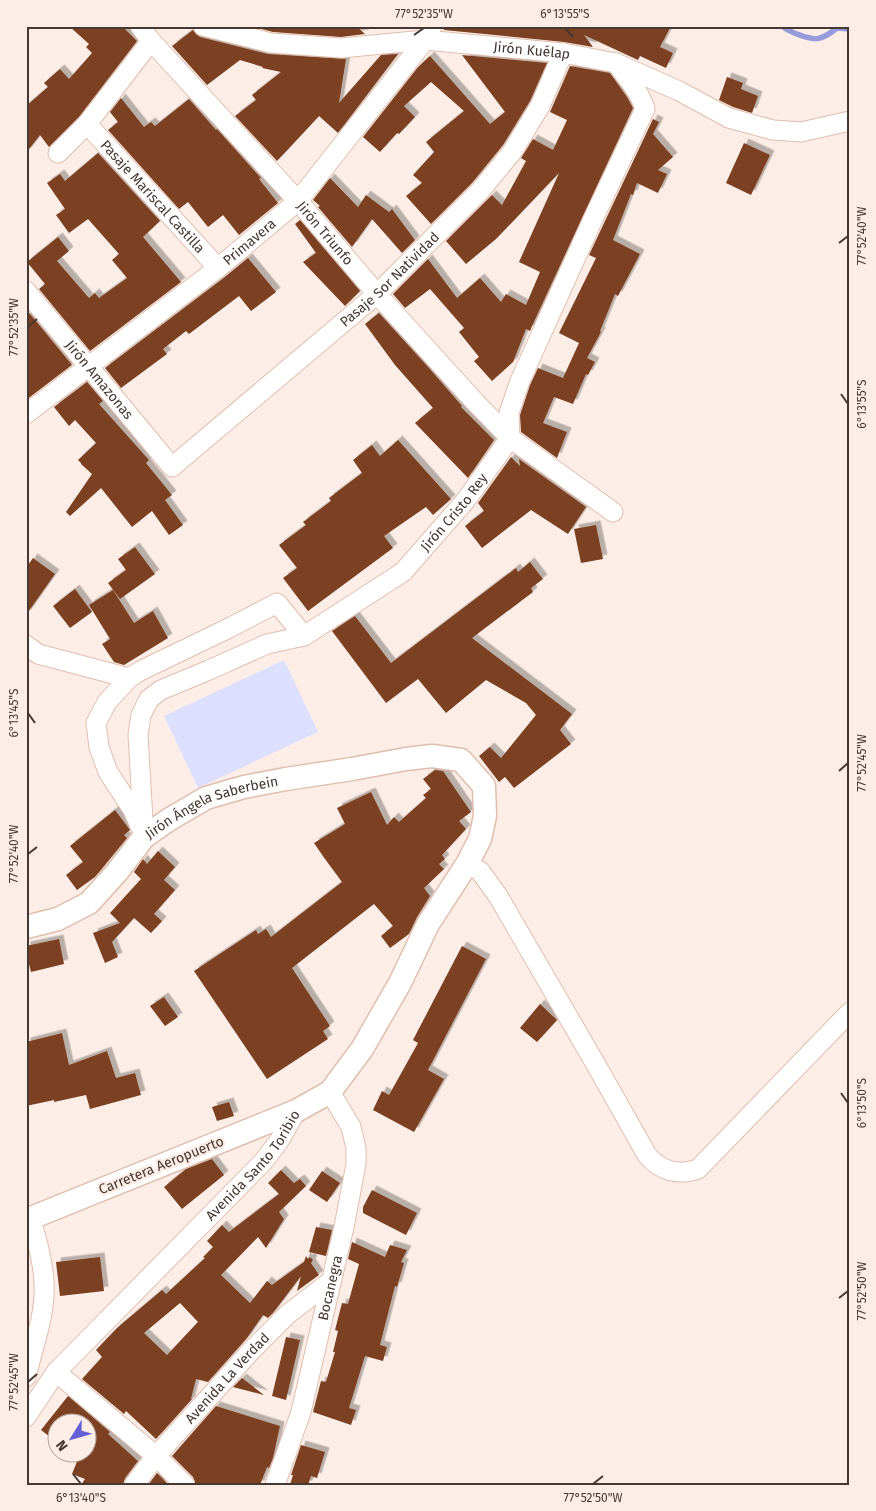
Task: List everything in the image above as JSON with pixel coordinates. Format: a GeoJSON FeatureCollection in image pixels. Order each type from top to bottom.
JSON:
{"type":"FeatureCollection","features":[{"type":"Feature","properties":{"kind":"main road","name":"Jirón Ángela Saberbein"},"geometry":{"type":"LineString","coordinates":[[26,927],[58,918],[89,902],[117,872],[144,837],[206,798],[244,787],[286,779],[432,756]]}},
{"type":"Feature","properties":{"kind":"main road","name":"Avenida Santo Toribio"},"geometry":{"type":"LineString","coordinates":[[296,1111],[330,1092],[362,1049],[400,983],[428,924],[467,864],[480,839],[485,816],[484,786],[461,760],[432,756]]}},
{"type":"Feature","properties":{"kind":"main road","name":"Carretera Aeropuerto"},"geometry":{"type":"LineString","coordinates":[[28,1219],[296,1111]]}},
{"type":"Feature","properties":{"kind":"street","name":"Jirón Kuélap"},"geometry":{"type":"LineString","coordinates":[[202,26],[271,42],[341,48],[428,33],[563,53],[616,63],[680,91],[729,118],[773,130],[801,132],[850,121]]}},
{"type":"Feature","properties":{"kind":"street","name":"Primavera"},"geometry":{"type":"LineString","coordinates":[[26,414],[218,268],[298,201],[428,33]]}},
{"type":"Feature","properties":{"kind":"street","name":"Jirón Triunfo"},"geometry":{"type":"LineString","coordinates":[[146,34],[298,201],[377,294],[510,438],[613,512]]}},
{"type":"Feature","properties":{"kind":"street"},"geometry":{"type":"LineString","coordinates":[[58,153],[87,124],[146,34]]}},
{"type":"Feature","properties":{"kind":"street","name":"Pasaje Sor Natividad"},"geometry":{"type":"LineString","coordinates":[[172,467],[377,294],[480,191],[512,152],[540,106],[563,53]]}},
{"type":"Feature","properties":{"kind":"street"},"geometry":{"type":"LineString","coordinates":[[510,438],[509,414],[520,381],[645,109],[643,100],[616,63]]}},
{"type":"Feature","properties":{"kind":"street","name":"Pasaje Mariscal Castilla"},"geometry":{"type":"LineString","coordinates":[[87,124],[218,268]]}},
{"type":"Feature","properties":{"kind":"street","name":"Jirón Amazonas"},"geometry":{"type":"LineString","coordinates":[[26,291],[172,467]]}},
{"type":"Feature","properties":{"kind":"street","name":"Jirón Cristo Rey"},"geometry":{"type":"LineString","coordinates":[[144,837],[138,735],[141,715],[149,699],[162,690],[267,644],[304,636],[403,572],[466,500],[510,438]]}},
{"type":"Feature","properties":{"kind":"street"},"geometry":{"type":"LineString","coordinates":[[144,837],[133,810],[108,772],[99,747],[96,723],[107,702],[129,678],[140,671],[277,603],[304,636]]}},
{"type":"Feature","properties":{"kind":"street"},"geometry":{"type":"LineString","coordinates":[[26,644],[38,654],[129,678]]}},
{"type":"Feature","properties":{"kind":"street"},"geometry":{"type":"LineString","coordinates":[[467,864],[480,871],[498,896],[596,1062],[647,1155],[652,1161],[666,1170],[682,1172],[698,1169],[850,1012]]}},
{"type":"Feature","properties":{"kind":"street","name":"Bocanegra"},"geometry":{"type":"LineString","coordinates":[[275,1485],[301,1412],[344,1227],[356,1164],[355,1142],[351,1127],[330,1092]]}},
{"type":"Feature","properties":{"kind":"street","name":"Avenida Santo Toribio"},"geometry":{"type":"LineString","coordinates":[[26,1417],[56,1372],[263,1162],[279,1141],[296,1111]]}},
{"type":"Feature","properties":{"kind":"street"},"geometry":{"type":"LineString","coordinates":[[27,1373],[44,1304],[44,1282],[39,1246],[28,1219]]}},
{"type":"Feature","properties":{"kind":"street","name":"Avenida La Verdad"},"geometry":{"type":"LineString","coordinates":[[134,1485],[156,1456],[250,1352],[288,1314],[331,1281]]}},
{"type":"Feature","properties":{"kind":"street"},"geometry":{"type":"LineString","coordinates":[[56,1372],[156,1456],[185,1485]]}},
{"type":"Feature","properties":{"kind":"shaded area"},"geometry":{"type":"Polygon","coordinates":[[[284,660],[318,732],[198,788],[164,716],[284,660]]]}},
{"type":"Feature","properties":{"kind":"building"},"geometry":{"type":"Polygon","coordinates":[[[69,26],[122,26],[137,41],[79,117],[49,147],[40,135],[26,153],[26,106],[48,87],[44,83],[60,69],[69,79],[92,53],[86,47],[89,44],[69,26]]]}},
{"type":"Feature","properties":{"kind":"building"},"geometry":{"type":"Polygon","coordinates":[[[250,26],[356,26],[365,34],[341,37],[273,32],[250,26]]]}},
{"type":"Feature","properties":{"kind":"building"},"geometry":{"type":"Polygon","coordinates":[[[443,26],[671,26],[660,47],[673,53],[666,68],[640,56],[638,60],[584,35],[593,47],[564,42],[444,30],[443,26]]]}},
{"type":"Feature","properties":{"kind":"building"},"geometry":{"type":"Polygon","coordinates":[[[193,30],[200,37],[268,54],[346,59],[339,103],[381,55],[398,54],[338,133],[319,116],[277,161],[235,116],[256,100],[252,95],[281,72],[240,60],[207,85],[172,46],[193,30]]]}},
{"type":"Feature","properties":{"kind":"building"},"geometry":{"type":"Polygon","coordinates":[[[462,55],[547,63],[530,101],[503,145],[472,183],[431,224],[406,196],[422,183],[413,175],[434,152],[426,142],[464,111],[431,82],[404,106],[415,117],[380,152],[363,137],[418,67],[430,56],[490,124],[505,112],[462,55]]]}},
{"type":"Feature","properties":{"kind":"building"},"geometry":{"type":"Polygon","coordinates":[[[570,66],[610,73],[633,108],[530,331],[526,329],[513,362],[492,381],[474,361],[479,357],[459,332],[464,328],[430,289],[405,308],[393,294],[428,259],[457,298],[480,278],[501,302],[506,294],[526,305],[540,272],[519,262],[559,173],[496,239],[466,264],[446,241],[492,195],[502,205],[526,161],[521,158],[533,139],[553,150],[567,120],[550,112],[570,66]]]}},
{"type":"Feature","properties":{"kind":"building"},"geometry":{"type":"Polygon","coordinates":[[[727,77],[743,83],[741,89],[758,96],[752,113],[719,100],[727,77]]]}},
{"type":"Feature","properties":{"kind":"building"},"geometry":{"type":"Polygon","coordinates":[[[121,98],[144,127],[151,122],[155,126],[189,99],[261,178],[259,179],[278,203],[239,235],[223,215],[208,227],[188,202],[179,209],[108,130],[118,122],[110,112],[121,98]]]}},
{"type":"Feature","properties":{"kind":"building"},"geometry":{"type":"Polygon","coordinates":[[[653,119],[659,122],[653,134],[673,157],[658,170],[667,174],[658,193],[637,183],[613,240],[640,254],[618,296],[615,294],[601,332],[587,358],[595,362],[588,375],[586,374],[573,404],[554,397],[543,423],[567,432],[557,458],[521,432],[520,415],[538,368],[563,378],[579,343],[559,333],[596,258],[589,255],[653,119]]]}},
{"type":"Feature","properties":{"kind":"building"},"geometry":{"type":"Polygon","coordinates":[[[744,143],[770,155],[751,195],[726,183],[744,143]]]}},
{"type":"Feature","properties":{"kind":"building"},"geometry":{"type":"Polygon","coordinates":[[[98,153],[160,221],[143,237],[181,282],[90,351],[39,289],[45,284],[27,262],[58,237],[69,251],[57,261],[89,298],[95,293],[99,298],[127,278],[112,260],[119,254],[88,219],[69,233],[56,215],[65,209],[47,183],[60,174],[65,181],[98,153]]]}},
{"type":"Feature","properties":{"kind":"building"},"geometry":{"type":"Polygon","coordinates":[[[330,178],[358,207],[366,195],[389,212],[392,209],[415,240],[402,253],[372,219],[352,247],[318,207],[320,206],[313,200],[330,178]]]}},
{"type":"Feature","properties":{"kind":"building"},"geometry":{"type":"Polygon","coordinates":[[[300,220],[360,291],[345,306],[303,262],[316,253],[295,224],[300,220]]]}},
{"type":"Feature","properties":{"kind":"building"},"geometry":{"type":"Polygon","coordinates":[[[248,258],[276,292],[251,311],[239,296],[189,334],[186,331],[163,349],[167,354],[121,388],[105,368],[248,258]]]}},
{"type":"Feature","properties":{"kind":"building"},"geometry":{"type":"Polygon","coordinates":[[[26,309],[72,365],[26,400],[26,309]]]}},
{"type":"Feature","properties":{"kind":"building"},"geometry":{"type":"Polygon","coordinates":[[[379,313],[429,368],[461,407],[494,440],[468,478],[415,423],[433,408],[395,365],[365,324],[379,313]]]}},
{"type":"Feature","properties":{"kind":"building"},"geometry":{"type":"Polygon","coordinates":[[[87,382],[103,401],[99,404],[149,460],[146,463],[172,495],[165,500],[183,525],[169,535],[152,511],[132,527],[101,488],[70,516],[66,512],[92,474],[78,460],[96,443],[75,420],[69,426],[54,407],[87,382]]]}},
{"type":"Feature","properties":{"kind":"building"},"geometry":{"type":"Polygon","coordinates":[[[398,440],[451,499],[433,515],[426,507],[384,536],[393,548],[308,611],[283,578],[297,568],[279,545],[306,525],[303,522],[331,501],[329,498],[362,473],[353,460],[372,445],[380,456],[398,440]]]}},
{"type":"Feature","properties":{"kind":"building"},"geometry":{"type":"Polygon","coordinates":[[[511,457],[520,466],[519,459],[586,507],[568,534],[531,510],[482,548],[465,526],[484,511],[478,503],[511,457]]]}},
{"type":"Feature","properties":{"kind":"building"},"geometry":{"type":"Polygon","coordinates":[[[596,525],[603,559],[581,563],[574,529],[596,525]]]}},
{"type":"Feature","properties":{"kind":"building"},"geometry":{"type":"Polygon","coordinates":[[[135,547],[155,574],[120,599],[108,583],[126,570],[118,559],[135,547]]]}},
{"type":"Feature","properties":{"kind":"building"},"geometry":{"type":"Polygon","coordinates":[[[33,558],[55,574],[26,615],[26,568],[33,558]]]}},
{"type":"Feature","properties":{"kind":"building"},"geometry":{"type":"Polygon","coordinates":[[[530,562],[543,579],[531,588],[533,592],[472,638],[572,714],[560,730],[571,744],[514,788],[505,777],[499,782],[479,756],[490,747],[501,758],[536,715],[526,703],[486,680],[446,713],[418,679],[386,703],[332,631],[355,616],[391,663],[516,568],[518,572],[530,562]]]}},
{"type":"Feature","properties":{"kind":"building"},"geometry":{"type":"Polygon","coordinates":[[[75,589],[92,612],[70,628],[53,606],[75,589]]]}},
{"type":"Feature","properties":{"kind":"building"},"geometry":{"type":"Polygon","coordinates":[[[113,590],[134,623],[153,611],[168,638],[124,665],[114,662],[102,644],[110,639],[89,605],[113,590]]]}},
{"type":"Feature","properties":{"kind":"building"},"geometry":{"type":"Polygon","coordinates":[[[435,770],[443,771],[471,812],[459,821],[466,829],[442,855],[445,859],[439,864],[444,869],[424,888],[430,896],[409,934],[390,948],[381,936],[393,926],[374,904],[292,968],[330,1026],[323,1031],[328,1039],[267,1079],[194,971],[256,930],[258,934],[266,929],[271,937],[342,882],[314,843],[345,824],[337,808],[371,792],[387,825],[394,817],[399,822],[426,798],[423,795],[431,789],[423,779],[435,770]]]}},
{"type":"Feature","properties":{"kind":"building"},"geometry":{"type":"Polygon","coordinates":[[[115,810],[130,830],[124,835],[127,838],[95,877],[77,890],[66,875],[83,862],[70,846],[115,810]]]}},
{"type":"Feature","properties":{"kind":"building"},"geometry":{"type":"Polygon","coordinates":[[[158,851],[175,867],[164,880],[175,890],[154,914],[162,921],[151,933],[134,918],[112,942],[118,957],[105,963],[93,933],[120,923],[110,913],[141,879],[134,872],[143,859],[147,864],[158,851]]]}},
{"type":"Feature","properties":{"kind":"building"},"geometry":{"type":"Polygon","coordinates":[[[59,939],[64,964],[31,972],[26,946],[59,939]]]}},
{"type":"Feature","properties":{"kind":"building"},"geometry":{"type":"Polygon","coordinates":[[[462,946],[486,959],[428,1070],[444,1079],[414,1132],[373,1110],[382,1091],[389,1095],[418,1043],[413,1040],[462,946]]]}},
{"type":"Feature","properties":{"kind":"building"},"geometry":{"type":"Polygon","coordinates":[[[164,997],[178,1017],[165,1026],[150,1006],[164,997]]]}},
{"type":"Feature","properties":{"kind":"building"},"geometry":{"type":"Polygon","coordinates":[[[540,1004],[557,1020],[537,1042],[520,1028],[540,1004]]]}},
{"type":"Feature","properties":{"kind":"building"},"geometry":{"type":"Polygon","coordinates":[[[62,1033],[69,1065],[107,1051],[116,1078],[135,1073],[141,1095],[90,1109],[86,1095],[26,1106],[26,1042],[62,1033]]]}},
{"type":"Feature","properties":{"kind":"building"},"geometry":{"type":"Polygon","coordinates":[[[229,1102],[234,1116],[217,1121],[212,1107],[229,1102]]]}},
{"type":"Feature","properties":{"kind":"building"},"geometry":{"type":"Polygon","coordinates":[[[212,1159],[224,1175],[182,1209],[164,1187],[186,1169],[212,1159]]]}},
{"type":"Feature","properties":{"kind":"building"},"geometry":{"type":"Polygon","coordinates":[[[281,1170],[294,1183],[300,1179],[306,1186],[279,1212],[284,1219],[266,1248],[258,1237],[221,1275],[250,1303],[267,1281],[272,1285],[304,1262],[306,1256],[308,1259],[310,1257],[313,1260],[311,1263],[319,1275],[297,1291],[301,1276],[273,1313],[268,1318],[263,1315],[247,1338],[208,1382],[196,1379],[192,1399],[156,1439],[126,1411],[124,1414],[82,1379],[102,1357],[96,1350],[117,1328],[162,1290],[166,1294],[205,1258],[203,1257],[213,1247],[207,1241],[222,1225],[229,1232],[279,1194],[268,1183],[281,1170]],[[180,1303],[144,1333],[167,1355],[198,1322],[180,1303]]]}},
{"type":"Feature","properties":{"kind":"building"},"geometry":{"type":"Polygon","coordinates":[[[322,1171],[340,1183],[327,1202],[309,1190],[322,1171]]]}},
{"type":"Feature","properties":{"kind":"building"},"geometry":{"type":"Polygon","coordinates":[[[372,1190],[417,1213],[406,1235],[363,1213],[363,1207],[372,1190]]]}},
{"type":"Feature","properties":{"kind":"building"},"geometry":{"type":"Polygon","coordinates":[[[316,1227],[332,1230],[326,1256],[309,1252],[316,1227]]]}},
{"type":"Feature","properties":{"kind":"building"},"geometry":{"type":"Polygon","coordinates":[[[352,1242],[385,1257],[390,1245],[407,1250],[401,1262],[404,1263],[397,1287],[395,1286],[380,1345],[387,1347],[383,1361],[365,1356],[349,1408],[356,1410],[351,1425],[313,1412],[321,1381],[326,1382],[335,1352],[333,1352],[338,1331],[335,1330],[342,1303],[348,1304],[359,1264],[348,1259],[352,1242]]]}},
{"type":"Feature","properties":{"kind":"building"},"geometry":{"type":"Polygon","coordinates":[[[100,1257],[104,1291],[60,1296],[56,1262],[100,1257]]]}},
{"type":"Feature","properties":{"kind":"building"},"geometry":{"type":"Polygon","coordinates":[[[286,1337],[300,1340],[286,1400],[272,1396],[286,1337]]]}},
{"type":"Feature","properties":{"kind":"building"},"geometry":{"type":"Polygon","coordinates":[[[242,1378],[264,1395],[233,1387],[242,1378]]]}},
{"type":"Feature","properties":{"kind":"building"},"geometry":{"type":"Polygon","coordinates":[[[68,1396],[89,1414],[54,1414],[68,1396]]]}},
{"type":"Feature","properties":{"kind":"building"},"geometry":{"type":"Polygon","coordinates":[[[216,1406],[280,1426],[273,1458],[269,1468],[267,1467],[260,1485],[196,1485],[193,1477],[172,1456],[216,1406]]]}},
{"type":"Feature","properties":{"kind":"building"},"geometry":{"type":"Polygon","coordinates":[[[48,1421],[48,1435],[41,1430],[48,1421]]]}},
{"type":"Feature","properties":{"kind":"building"},"geometry":{"type":"Polygon","coordinates":[[[98,1422],[110,1432],[108,1434],[138,1461],[125,1478],[123,1485],[81,1485],[85,1479],[72,1474],[76,1464],[98,1464],[98,1422]]]}},
{"type":"Feature","properties":{"kind":"building"},"geometry":{"type":"Polygon","coordinates":[[[301,1445],[325,1452],[317,1478],[311,1476],[308,1485],[290,1485],[293,1475],[291,1475],[301,1445]]]}},
{"type":"Feature","properties":{"kind":"building"},"geometry":{"type":"Polygon","coordinates":[[[157,1473],[169,1485],[148,1485],[157,1473]]]}},
{"type":"Feature","properties":{"kind":"waterway"},"geometry":{"type":"LineString","coordinates":[[782,26],[790,31],[816,39],[825,36],[837,28],[850,29]]}}]}
